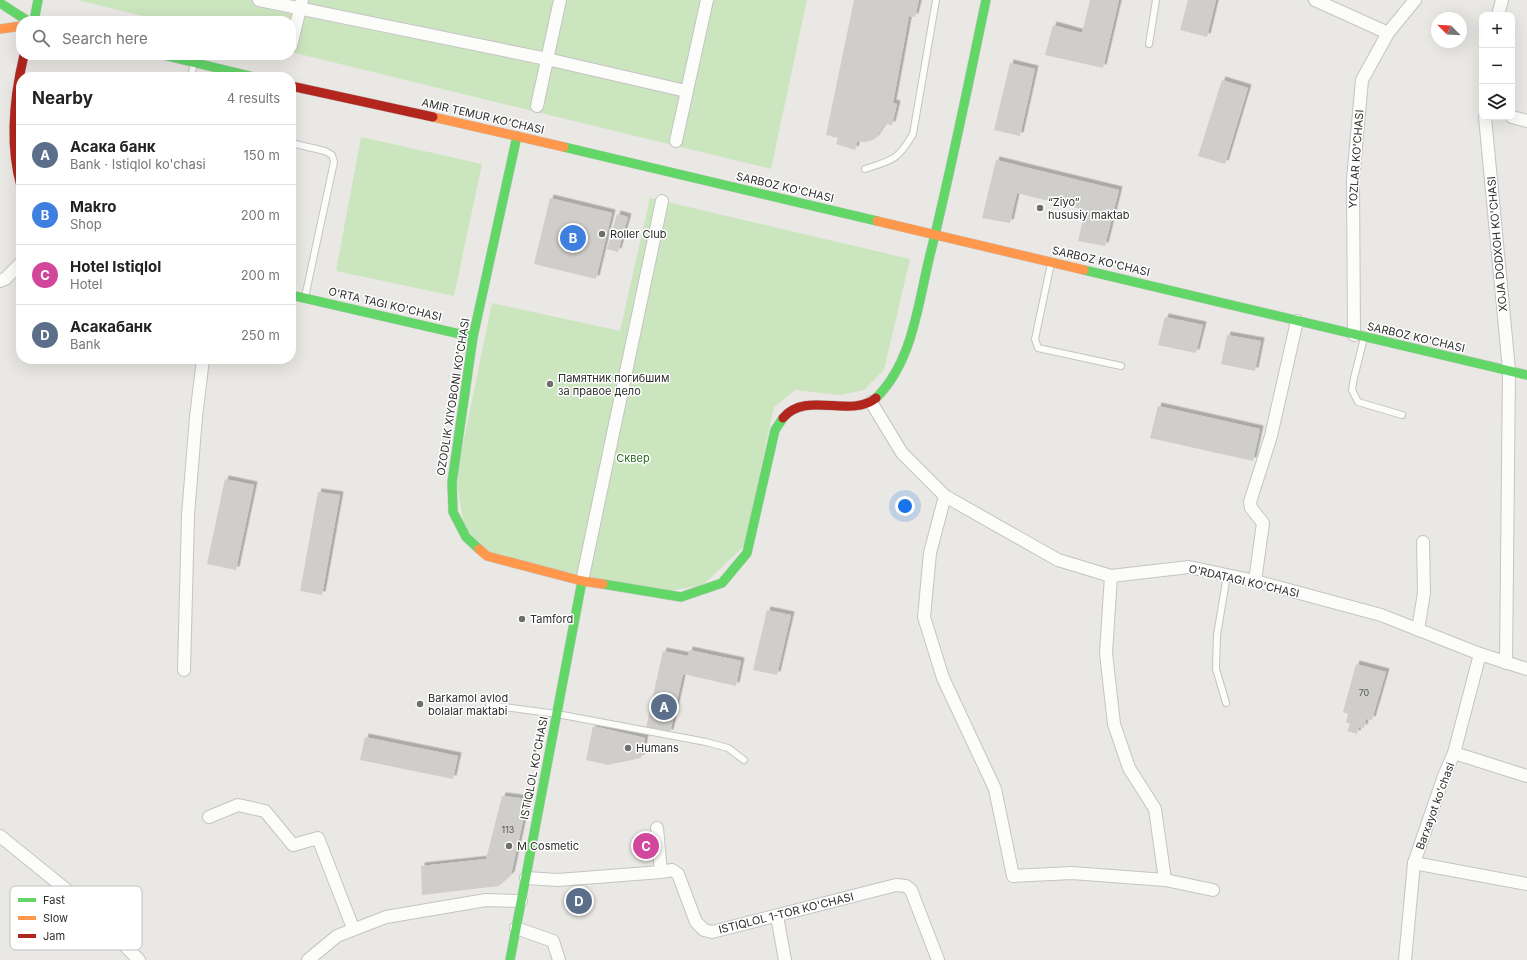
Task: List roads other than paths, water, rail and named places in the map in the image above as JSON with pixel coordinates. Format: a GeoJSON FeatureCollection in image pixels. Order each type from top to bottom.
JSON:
{"type":"FeatureCollection","features":[{"type":"Feature","properties":{"kind":"main road"},"geometry":{"type":"LineString","coordinates":[[35,16],[38,0]]}},
{"type":"Feature","properties":{"kind":"main road","name":"OZODLIK XIYOBONI KO'CHASI"},"geometry":{"type":"LineString","coordinates":[[516,136],[473,337],[452,482],[453,512],[466,538],[487,556],[582,581],[681,598],[722,582],[747,553],[775,430],[787,414],[806,405],[854,408],[871,402],[885,390],[900,366],[907,347],[935,234],[986,0]]}},
{"type":"Feature","properties":{"kind":"main road"},"geometry":{"type":"LineString","coordinates":[[0,3],[20,16]]}},
{"type":"Feature","properties":{"kind":"main road"},"geometry":{"type":"LineString","coordinates":[[0,29],[16,27]]}},
{"type":"Feature","properties":{"kind":"main road"},"geometry":{"type":"LineString","coordinates":[[19,72],[23,60]]}},
{"type":"Feature","properties":{"kind":"main road"},"geometry":{"type":"LineString","coordinates":[[185,60],[234,72]]}},
{"type":"Feature","properties":{"kind":"main road","name":"AMIR TEMUR KO'CHASI"},"geometry":{"type":"LineString","coordinates":[[296,87],[669,172]]}},
{"type":"Feature","properties":{"kind":"main road"},"geometry":{"type":"LineString","coordinates":[[16,120],[16,168]]}},
{"type":"Feature","properties":{"kind":"main road","name":"SARBOZ KO'CHASI"},"geometry":{"type":"LineString","coordinates":[[669,172],[1527,375]]}},
{"type":"Feature","properties":{"kind":"main road","name":"O'RTA TAGI KO'CHASI"},"geometry":{"type":"LineString","coordinates":[[296,296],[473,337]]}},
{"type":"Feature","properties":{"kind":"main road","name":"ISTIQLOL KO'CHASI"},"geometry":{"type":"LineString","coordinates":[[510,960],[582,581]]}},
{"type":"Feature","properties":{"kind":"street"},"geometry":{"type":"LineString","coordinates":[[259,0],[301,4],[686,91]]}},
{"type":"Feature","properties":{"kind":"street"},"geometry":{"type":"LineString","coordinates":[[537,106],[560,0]]}},
{"type":"Feature","properties":{"kind":"street"},"geometry":{"type":"LineString","coordinates":[[676,140],[707,0]]}},
{"type":"Feature","properties":{"kind":"street"},"geometry":{"type":"LineString","coordinates":[[1315,0],[1388,33]]}},
{"type":"Feature","properties":{"kind":"street","name":"YOZLAR KO'CHASI"},"geometry":{"type":"LineString","coordinates":[[1359,336],[1353,179],[1362,80],[1388,33],[1415,0]]}},
{"type":"Feature","properties":{"kind":"street"},"geometry":{"type":"LineString","coordinates":[[1499,12],[1502,0]]}},
{"type":"Feature","properties":{"kind":"street"},"geometry":{"type":"LineString","coordinates":[[296,25],[301,4]]}},
{"type":"Feature","properties":{"kind":"street"},"geometry":{"type":"LineString","coordinates":[[1515,118],[1527,121]]}},
{"type":"Feature","properties":{"kind":"street","name":"XOJA DODXOH KO'CHASI"},"geometry":{"type":"LineString","coordinates":[[1485,120],[1509,370],[1506,663]]}},
{"type":"Feature","properties":{"kind":"street"},"geometry":{"type":"LineString","coordinates":[[582,581],[662,201]]}},
{"type":"Feature","properties":{"kind":"street"},"geometry":{"type":"LineString","coordinates":[[0,281],[5,279],[16,268]]}},
{"type":"Feature","properties":{"kind":"street"},"geometry":{"type":"LineString","coordinates":[[1255,582],[1263,523],[1252,508],[1250,502],[1271,436],[1297,321]]}},
{"type":"Feature","properties":{"kind":"street"},"geometry":{"type":"LineString","coordinates":[[184,670],[188,515],[196,417],[202,364]]}},
{"type":"Feature","properties":{"kind":"street","name":"O'RDATAGI KO'CHASI"},"geometry":{"type":"LineString","coordinates":[[871,402],[902,452],[946,496],[1058,560],[1112,576],[1189,567],[1255,582],[1381,615],[1480,654],[1527,669]]}},
{"type":"Feature","properties":{"kind":"street"},"geometry":{"type":"LineString","coordinates":[[946,496],[930,553],[924,617],[943,678],[995,789],[1013,876],[1072,873],[1165,880],[1213,890]]}},
{"type":"Feature","properties":{"kind":"street"},"geometry":{"type":"LineString","coordinates":[[1418,630],[1424,593],[1423,542]]}},
{"type":"Feature","properties":{"kind":"street"},"geometry":{"type":"LineString","coordinates":[[1112,576],[1106,653],[1114,724],[1129,768],[1155,809],[1165,880]]}},
{"type":"Feature","properties":{"kind":"street","name":"Barxayot koʻchasi"},"geometry":{"type":"LineString","coordinates":[[1405,960],[1414,863],[1444,776],[1454,753],[1480,654]]}},
{"type":"Feature","properties":{"kind":"street"},"geometry":{"type":"LineString","coordinates":[[1454,753],[1527,776]]}},
{"type":"Feature","properties":{"kind":"street"},"geometry":{"type":"LineString","coordinates":[[209,817],[238,805],[265,811],[293,845],[318,838],[354,928]]}},
{"type":"Feature","properties":{"kind":"street"},"geometry":{"type":"LineString","coordinates":[[657,828],[661,872]]}},
{"type":"Feature","properties":{"kind":"street"},"geometry":{"type":"LineString","coordinates":[[0,836],[62,886]]}},
{"type":"Feature","properties":{"kind":"street"},"geometry":{"type":"LineString","coordinates":[[1414,863],[1527,884]]}},
{"type":"Feature","properties":{"kind":"street","name":"ISTIQLOL 1-TOR KO'CHASI"},"geometry":{"type":"LineString","coordinates":[[526,878],[558,880],[672,870],[678,874],[696,922],[704,930],[712,932],[722,931],[896,884],[906,886],[911,890],[938,960]]}},
{"type":"Feature","properties":{"kind":"street"},"geometry":{"type":"LineString","coordinates":[[308,960],[337,936],[354,928],[386,917],[486,900],[521,901]]}},
{"type":"Feature","properties":{"kind":"street"},"geometry":{"type":"LineString","coordinates":[[777,916],[785,960]]}},
{"type":"Feature","properties":{"kind":"street"},"geometry":{"type":"LineString","coordinates":[[516,928],[553,941],[559,960]]}},
{"type":"Feature","properties":{"kind":"street"},"geometry":{"type":"LineString","coordinates":[[129,950],[139,960]]}},
{"type":"Feature","properties":{"kind":"lane"},"geometry":{"type":"LineString","coordinates":[[865,169],[893,160],[903,151],[913,134],[936,0]]}},
{"type":"Feature","properties":{"kind":"lane"},"geometry":{"type":"LineString","coordinates":[[1149,44],[1156,0]]}},
{"type":"Feature","properties":{"kind":"lane"},"geometry":{"type":"LineString","coordinates":[[193,72],[194,62]]}},
{"type":"Feature","properties":{"kind":"lane"},"geometry":{"type":"LineString","coordinates":[[296,144],[332,154],[334,162],[305,298]]}},
{"type":"Feature","properties":{"kind":"lane"},"geometry":{"type":"LineString","coordinates":[[1052,262],[1035,339],[1038,348],[1121,366]]}},
{"type":"Feature","properties":{"kind":"lane"},"geometry":{"type":"LineString","coordinates":[[1359,336],[1352,390],[1358,402],[1402,415]]}},
{"type":"Feature","properties":{"kind":"lane"},"geometry":{"type":"LineString","coordinates":[[1226,703],[1216,669],[1217,635],[1227,576]]}},
{"type":"Feature","properties":{"kind":"lane"},"geometry":{"type":"LineString","coordinates":[[489,705],[557,714],[728,748],[744,760]]}},
{"type":"Feature","properties":{"kind":"place","name":"“Ziyo” hususiy maktab"},"geometry":{"type":"Point","coordinates":[1040,208]}},
{"type":"Feature","properties":{"kind":"place","name":"Roller Club"},"geometry":{"type":"Point","coordinates":[602,234]}},
{"type":"Feature","properties":{"kind":"place","name":"Makro"},"geometry":{"type":"Point","coordinates":[573,238]}},
{"type":"Feature","properties":{"kind":"place","name":"Памятник погибшим за правое дело"},"geometry":{"type":"Point","coordinates":[550,384]}},
{"type":"Feature","properties":{"kind":"place","name":"Tamford"},"geometry":{"type":"Point","coordinates":[522,619]}},
{"type":"Feature","properties":{"kind":"place","name":"Barkamol avlod bolalar maktabi"},"geometry":{"type":"Point","coordinates":[420,704]}},
{"type":"Feature","properties":{"kind":"place","name":"Асака банк"},"geometry":{"type":"Point","coordinates":[664,707]}},
{"type":"Feature","properties":{"kind":"place","name":"Humans"},"geometry":{"type":"Point","coordinates":[628,748]}},
{"type":"Feature","properties":{"kind":"place","name":"M Cosmetic"},"geometry":{"type":"Point","coordinates":[509,846]}},
{"type":"Feature","properties":{"kind":"place","name":"Hotel Istiqlol"},"geometry":{"type":"Point","coordinates":[646,846]}},
{"type":"Feature","properties":{"kind":"place","name":"Асакабанк"},"geometry":{"type":"Point","coordinates":[579,901]}},
{"type":"Feature","properties":{"kind":"park label","name":"Сквер"},"geometry":{"type":"Point","coordinates":[633,458]}}]}
